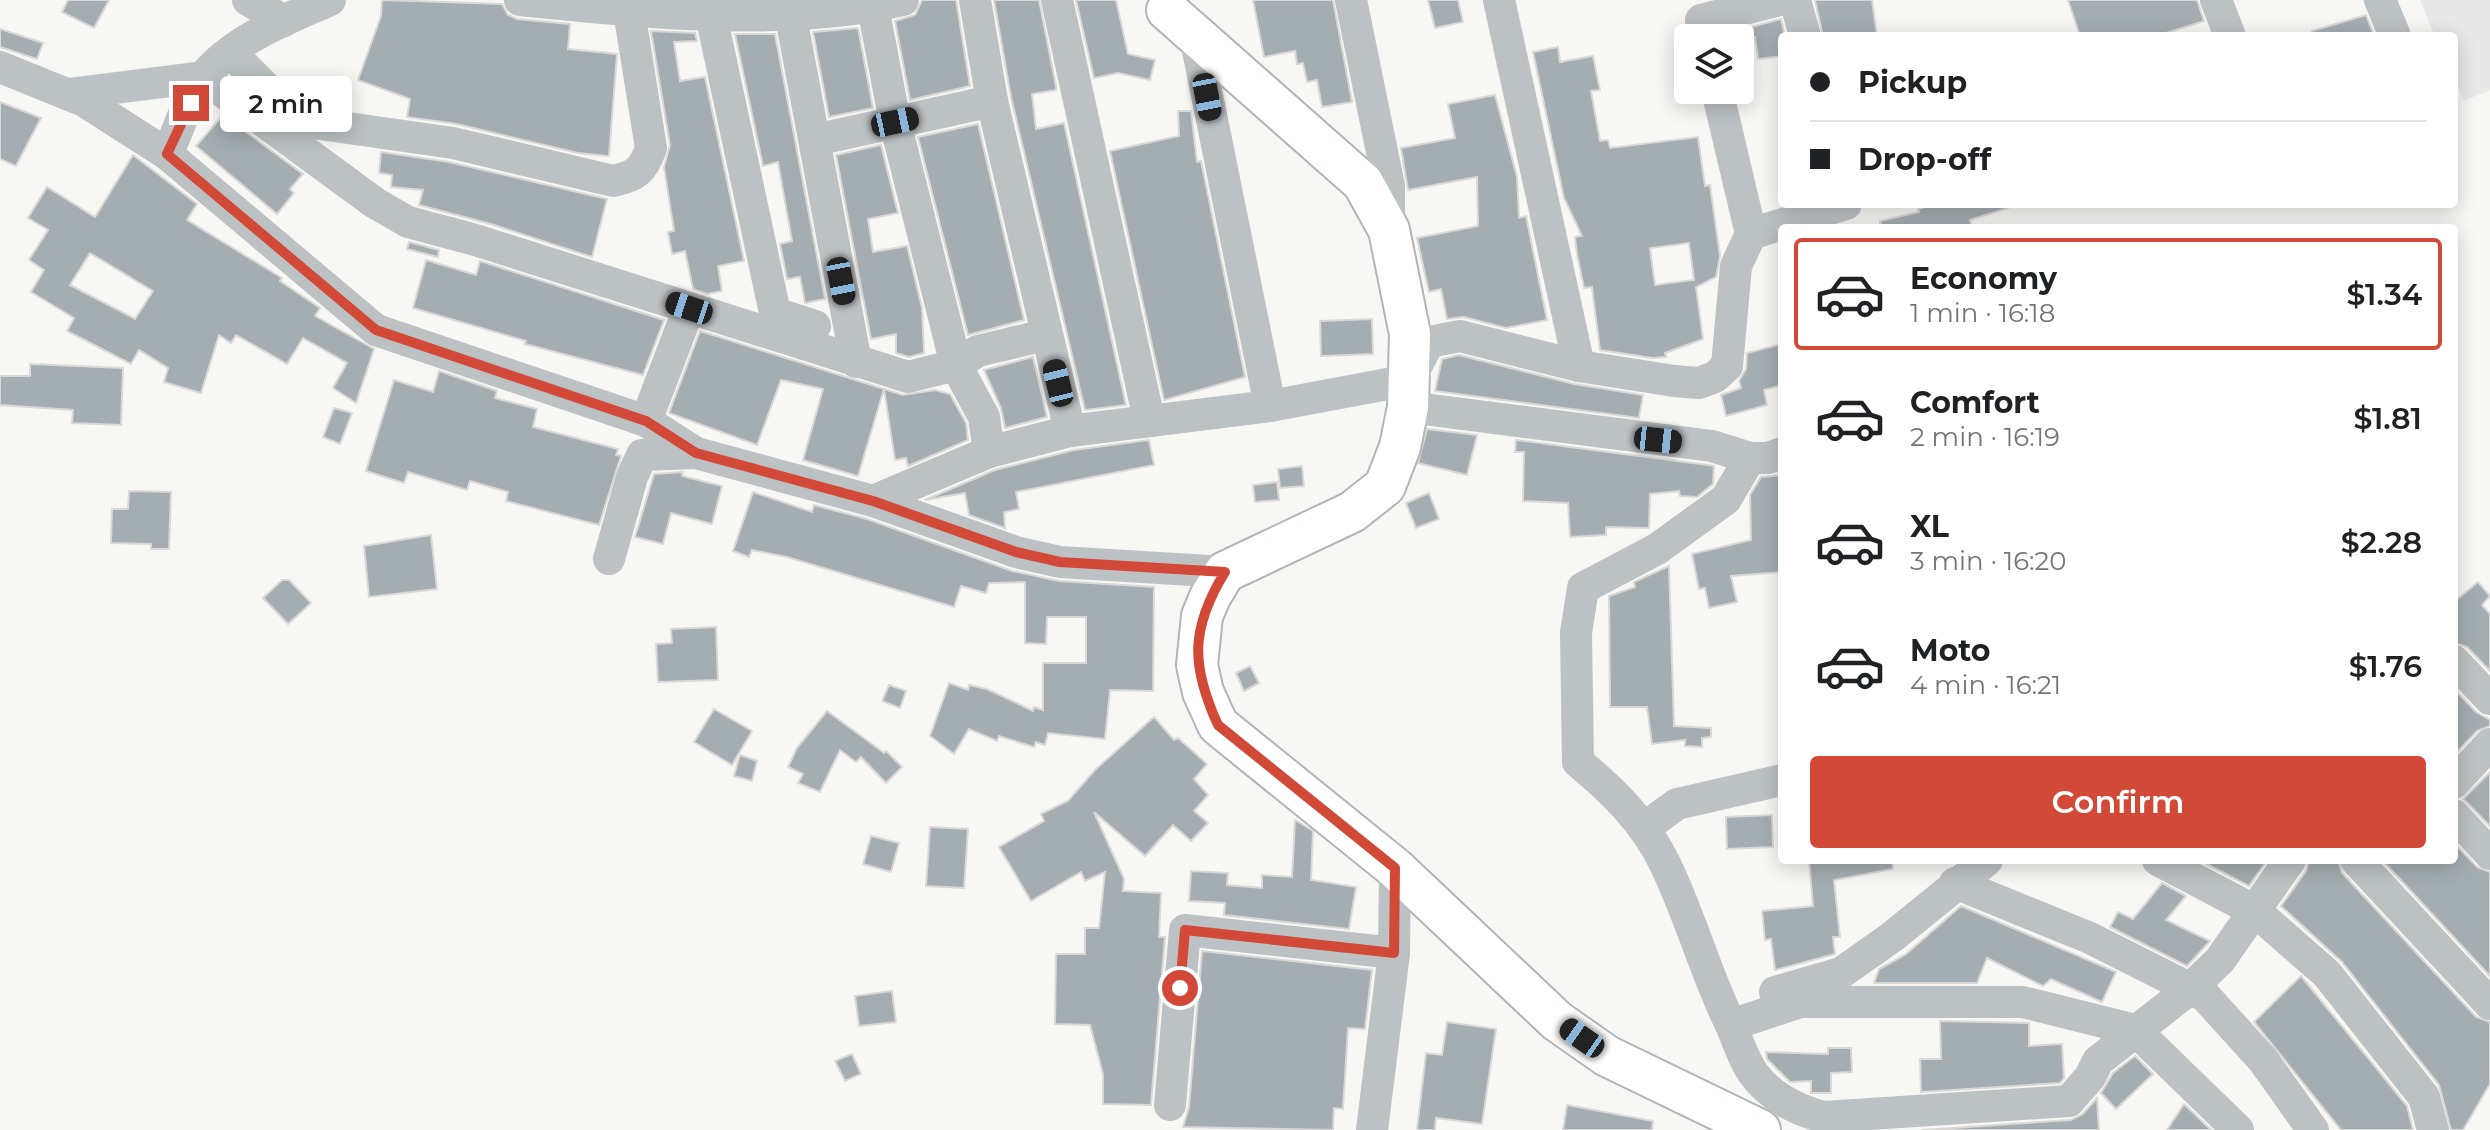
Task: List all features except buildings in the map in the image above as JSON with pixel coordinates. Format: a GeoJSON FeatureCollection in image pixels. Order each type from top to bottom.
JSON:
{"type":"FeatureCollection","features":[{"type":"Feature","properties":{"kind":"main road"},"geometry":{"type":"LineString","coordinates":[[1169,11],[1363,183],[1389,233],[1410,334],[1408,394],[1400,447],[1385,486],[1352,512],[1225,572],[1202,616],[1197,665],[1203,692],[1218,725],[1395,868],[1557,1021],[1607,1056],[1760,1130]]}},
{"type":"Feature","properties":{"kind":"street"},"geometry":{"type":"LineString","coordinates":[[248,0],[284,21]]}},
{"type":"Feature","properties":{"kind":"street"},"geometry":{"type":"LineString","coordinates":[[167,154],[203,77],[230,52],[284,21],[330,0]]}},
{"type":"Feature","properties":{"kind":"street"},"geometry":{"type":"LineString","coordinates":[[520,0],[630,6],[711,15],[888,4],[895,122],[956,365],[984,417],[989,452]]}},
{"type":"Feature","properties":{"kind":"street"},"geometry":{"type":"LineString","coordinates":[[975,0],[992,101],[1070,431]]}},
{"type":"Feature","properties":{"kind":"street"},"geometry":{"type":"LineString","coordinates":[[1057,0],[1149,420]]}},
{"type":"Feature","properties":{"kind":"street"},"geometry":{"type":"LineString","coordinates":[[1351,0],[1389,186],[1389,233]]}},
{"type":"Feature","properties":{"kind":"street"},"geometry":{"type":"LineString","coordinates":[[1499,0],[1579,366]]}},
{"type":"Feature","properties":{"kind":"street"},"geometry":{"type":"LineString","coordinates":[[1701,19],[1780,0]]}},
{"type":"Feature","properties":{"kind":"street"},"geometry":{"type":"LineString","coordinates":[[1795,0],[1804,32]]}},
{"type":"Feature","properties":{"kind":"street"},"geometry":{"type":"LineString","coordinates":[[2216,0],[2228,32]]}},
{"type":"Feature","properties":{"kind":"street"},"geometry":{"type":"LineString","coordinates":[[2380,0],[2393,32]]}},
{"type":"Feature","properties":{"kind":"street"},"geometry":{"type":"LineString","coordinates":[[230,52],[299,121],[453,143],[613,181],[635,176],[645,165],[651,148],[630,6]]}},
{"type":"Feature","properties":{"kind":"street"},"geometry":{"type":"LineString","coordinates":[[1169,11],[1270,406]]}},
{"type":"Feature","properties":{"kind":"street"},"geometry":{"type":"LineString","coordinates":[[790,12],[854,350]]}},
{"type":"Feature","properties":{"kind":"street"},"geometry":{"type":"LineString","coordinates":[[711,15],[775,313],[908,377],[956,365],[978,351],[1045,335]]}},
{"type":"Feature","properties":{"kind":"street"},"geometry":{"type":"LineString","coordinates":[[0,67],[68,94],[167,154],[376,330],[646,421],[696,453]]}},
{"type":"Feature","properties":{"kind":"street"},"geometry":{"type":"LineString","coordinates":[[68,94],[203,77],[375,203],[408,222],[689,308],[854,350]]}},
{"type":"Feature","properties":{"kind":"street"},"geometry":{"type":"LineString","coordinates":[[815,140],[992,101]]}},
{"type":"Feature","properties":{"kind":"street"},"geometry":{"type":"LineString","coordinates":[[1408,394],[1429,342],[1460,336],[1579,366],[1674,381],[1699,383],[1715,377],[1727,366],[1736,266],[1751,234],[1720,104]]}},
{"type":"Feature","properties":{"kind":"street"},"geometry":{"type":"LineString","coordinates":[[1783,224],[1833,208]]}},
{"type":"Feature","properties":{"kind":"street"},"geometry":{"type":"LineString","coordinates":[[1751,234],[1778,225]]}},
{"type":"Feature","properties":{"kind":"street"},"geometry":{"type":"LineString","coordinates":[[646,421],[689,308]]}},
{"type":"Feature","properties":{"kind":"street"},"geometry":{"type":"LineString","coordinates":[[873,501],[989,452],[1070,431],[1270,406],[1408,394],[1712,446],[1750,458],[1778,454]]}},
{"type":"Feature","properties":{"kind":"street"},"geometry":{"type":"LineString","coordinates":[[609,559],[632,477],[642,455],[696,453],[873,501],[1016,552],[1060,562],[1225,572]]}},
{"type":"Feature","properties":{"kind":"street"},"geometry":{"type":"LineString","coordinates":[[1750,458],[1726,499],[1657,549],[1583,588],[1576,633],[1578,762],[1613,791],[1644,828],[1664,862],[1727,1018],[1754,1075],[1797,1110],[1824,1117],[2069,1101],[2098,1061],[2191,988],[2220,960],[2287,864]]}},
{"type":"Feature","properties":{"kind":"street"},"geometry":{"type":"LineString","coordinates":[[2458,665],[2490,699]]}},
{"type":"Feature","properties":{"kind":"street"},"geometry":{"type":"LineString","coordinates":[[2458,779],[2490,744]]}},
{"type":"Feature","properties":{"kind":"street"},"geometry":{"type":"LineString","coordinates":[[1644,828],[1677,804],[1778,781]]}},
{"type":"Feature","properties":{"kind":"street"},"geometry":{"type":"LineString","coordinates":[[2458,819],[2490,854]]}},
{"type":"Feature","properties":{"kind":"street"},"geometry":{"type":"LineString","coordinates":[[1727,1018],[1841,973],[1892,937],[1981,864]]}},
{"type":"Feature","properties":{"kind":"street"},"geometry":{"type":"LineString","coordinates":[[2166,864],[2255,911],[2327,974],[2424,1097],[2433,1130]]}},
{"type":"Feature","properties":{"kind":"street"},"geometry":{"type":"LineString","coordinates":[[2360,864],[2490,1004]]}},
{"type":"Feature","properties":{"kind":"street"},"geometry":{"type":"LineString","coordinates":[[1372,1130],[1394,953],[1395,868]]}},
{"type":"Feature","properties":{"kind":"street"},"geometry":{"type":"LineString","coordinates":[[1955,883],[2090,938],[2205,996],[2263,1060],[2313,1130]]}},
{"type":"Feature","properties":{"kind":"street"},"geometry":{"type":"LineString","coordinates":[[1170,1105],[1185,930],[1394,953]]}},
{"type":"Feature","properties":{"kind":"street"},"geometry":{"type":"LineString","coordinates":[[1727,1018],[1800,1002],[2023,1002],[2135,1030],[2238,1130]]}},
{"type":"Feature","properties":{"kind":"shaded area"},"geometry":{"type":"Polygon","coordinates":[[[2420,0],[2490,0],[2490,90],[2464,101],[2458,88],[2458,32],[2433,32],[2420,0]]]}},
{"type":"Feature","properties":{"kind":"route"},"geometry":{"type":"LineString","coordinates":[[191,103],[167,154],[376,330],[646,421],[696,453],[873,501],[1016,552],[1060,562],[1225,572],[1202,616],[1197,665],[1203,692],[1218,725],[1395,868],[1394,953],[1185,930],[1180,988]]}}]}
